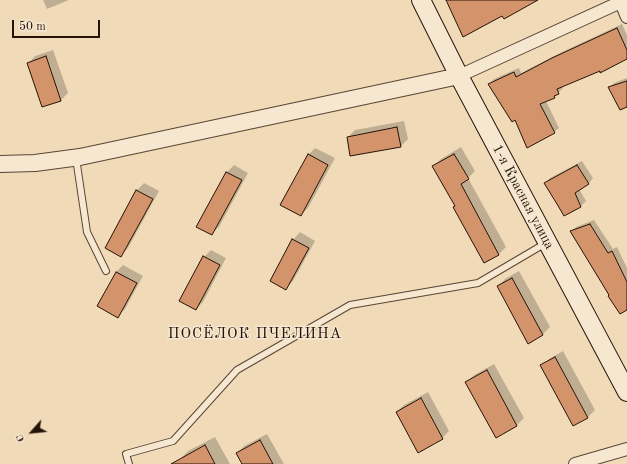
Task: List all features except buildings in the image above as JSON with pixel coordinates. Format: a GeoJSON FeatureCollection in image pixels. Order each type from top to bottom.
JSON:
{"type":"FeatureCollection","features":[{"type":"Feature","properties":{"kind":"main road","name":"1-я Красная улица"},"geometry":{"type":"LineString","coordinates":[[421,0],[459,76],[627,392]]}},
{"type":"Feature","properties":{"kind":"street"},"geometry":{"type":"LineString","coordinates":[[0,164],[35,163],[76,157],[459,76],[622,0],[627,17]]}},
{"type":"Feature","properties":{"kind":"street"},"geometry":{"type":"LineString","coordinates":[[575,464],[627,449]]}},
{"type":"Feature","properties":{"kind":"lane"},"geometry":{"type":"LineString","coordinates":[[76,157],[87,232],[106,271]]}},
{"type":"Feature","properties":{"kind":"lane"},"geometry":{"type":"LineString","coordinates":[[129,464],[126,454],[173,441],[237,370],[350,305],[478,283],[547,242]]}},
{"type":"Feature","properties":{"kind":"district","name":"ПОСЁЛОК ПЧЕЛИНА"},"geometry":{"type":"Point","coordinates":[255,334]}}]}
